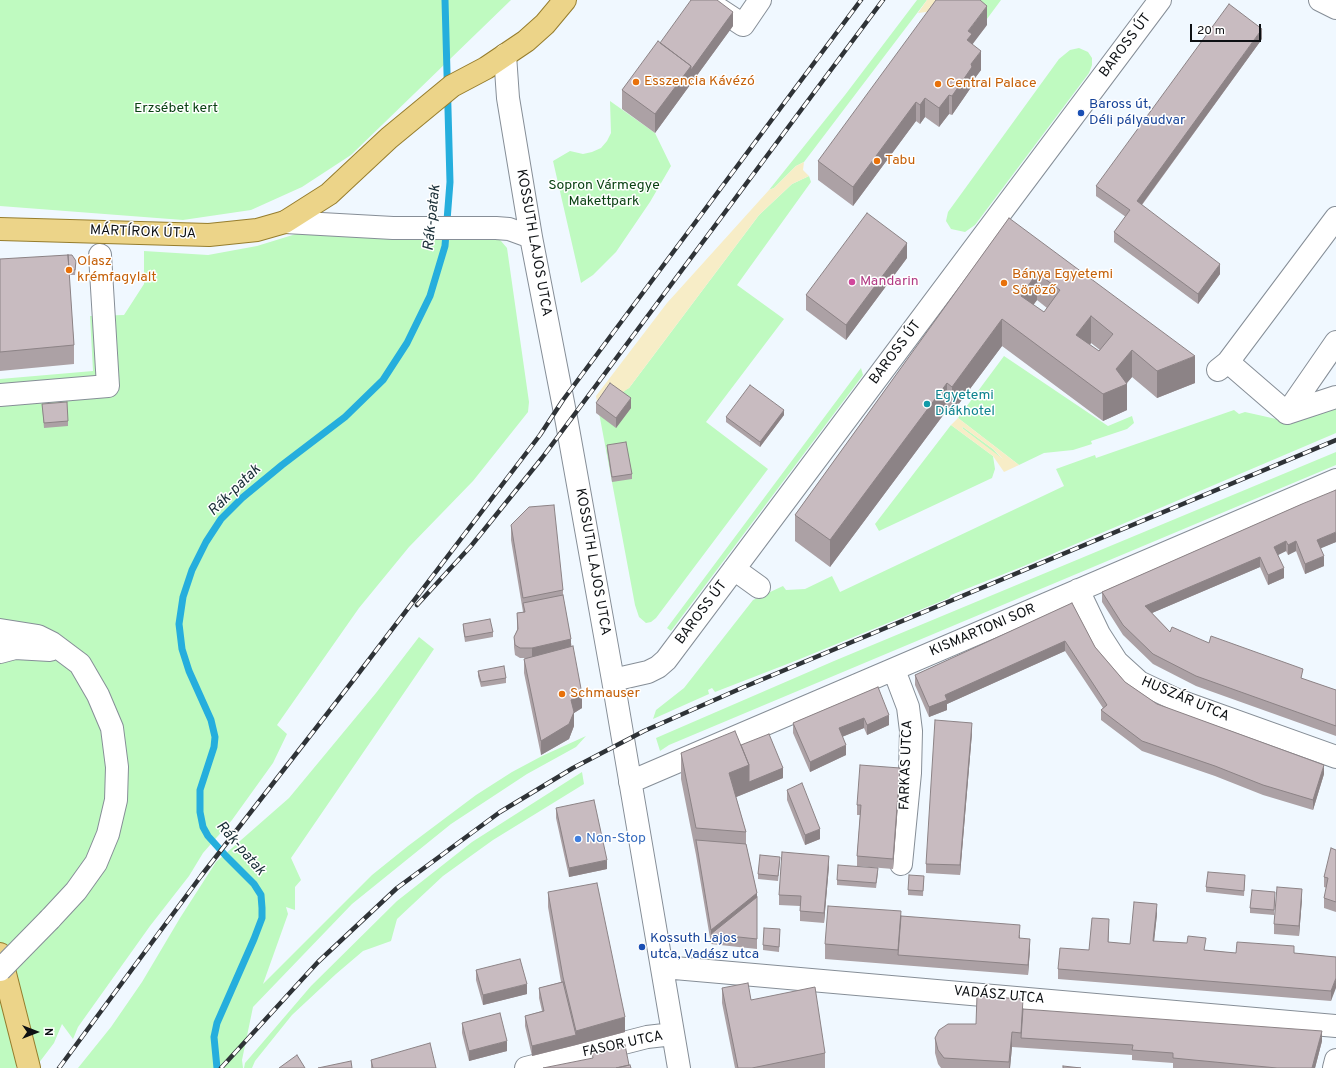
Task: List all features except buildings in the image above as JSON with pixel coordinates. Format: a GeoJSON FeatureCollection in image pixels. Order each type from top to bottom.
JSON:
{"type":"FeatureCollection","features":[{"type":"Feature","properties":{"kind":"main road","name":"MÁRTÍROK ÚTJA"},"geometry":{"type":"LineString","coordinates":[[0,229],[99,230],[209,235],[257,230],[285,222],[329,194],[423,109],[452,86],[526,41],[545,24],[564,0]]}},
{"type":"Feature","properties":{"kind":"main road"},"geometry":{"type":"LineString","coordinates":[[0,954],[29,1068]]}},
{"type":"Feature","properties":{"kind":"street"},"geometry":{"type":"LineString","coordinates":[[705,0],[742,25],[760,0]]}},
{"type":"Feature","properties":{"kind":"street","name":"BAROSS ÚT"},"geometry":{"type":"LineString","coordinates":[[613,680],[648,672],[662,664],[1160,0]]}},
{"type":"Feature","properties":{"kind":"street"},"geometry":{"type":"LineString","coordinates":[[1320,0],[1336,8]]}},
{"type":"Feature","properties":{"kind":"street","name":"KOSSUTH LAJOS UTCA"},"geometry":{"type":"LineString","coordinates":[[505,55],[508,98],[531,237],[566,415],[663,967],[679,1068]]}},
{"type":"Feature","properties":{"kind":"street"},"geometry":{"type":"LineString","coordinates":[[1287,413],[1223,366],[1336,218]]}},
{"type":"Feature","properties":{"kind":"street","name":"MÁRTÍROK ÚTJA"},"geometry":{"type":"LineString","coordinates":[[285,222],[426,228],[502,228],[531,237]]}},
{"type":"Feature","properties":{"kind":"street"},"geometry":{"type":"LineString","coordinates":[[0,395],[108,386],[100,255]]}},
{"type":"Feature","properties":{"kind":"street"},"geometry":{"type":"LineString","coordinates":[[1287,413],[1336,342]]}},
{"type":"Feature","properties":{"kind":"street"},"geometry":{"type":"LineString","coordinates":[[1287,413],[1336,396]]}},
{"type":"Feature","properties":{"kind":"street","name":"KISMARTONI SOR"},"geometry":{"type":"LineString","coordinates":[[630,782],[1336,480]]}},
{"type":"Feature","properties":{"kind":"street"},"geometry":{"type":"LineString","coordinates":[[734,569],[759,587]]}},
{"type":"Feature","properties":{"kind":"street","name":"HUSZÁR UTCA"},"geometry":{"type":"LineString","coordinates":[[1078,590],[1099,634],[1117,662],[1139,682],[1178,700],[1336,757]]}},
{"type":"Feature","properties":{"kind":"street"},"geometry":{"type":"LineString","coordinates":[[0,630],[38,636],[52,643],[80,664],[98,695],[112,728],[117,767],[116,800],[108,834],[96,863],[76,891],[0,970]]}},
{"type":"Feature","properties":{"kind":"street"},"geometry":{"type":"LineString","coordinates":[[0,652],[15,648],[47,649],[80,664]]}},
{"type":"Feature","properties":{"kind":"street","name":"FARKAS UTCA"},"geometry":{"type":"LineString","coordinates":[[894,670],[908,707],[911,731],[910,773],[901,864]]}},
{"type":"Feature","properties":{"kind":"street","name":"VADÁSZ UTCA"},"geometry":{"type":"LineString","coordinates":[[663,967],[1336,1026]]}},
{"type":"Feature","properties":{"kind":"street","name":"FASOR UTCA"},"geometry":{"type":"LineString","coordinates":[[526,1068],[647,1037],[673,1034]]}},
{"type":"Feature","properties":{"kind":"street"},"geometry":{"type":"LineString","coordinates":[[1334,1068],[1336,1060]]}},
{"type":"Feature","properties":{"kind":"green space","name":"Erzsébet kert"},"geometry":{"type":"Polygon","coordinates":[[[0,0],[511,0],[351,155],[302,187],[251,210],[183,220],[0,206],[0,0]]]}},
{"type":"Feature","properties":{"kind":"green space"},"geometry":{"type":"Polygon","coordinates":[[[917,0],[927,0],[804,162],[796,166],[774,188],[769,190],[845,95],[917,0]]]}},
{"type":"Feature","properties":{"kind":"green space"},"geometry":{"type":"Polygon","coordinates":[[[954,0],[1001,0],[984,23],[954,0]]]}},
{"type":"Feature","properties":{"kind":"green space"},"geometry":{"type":"Polygon","coordinates":[[[1079,48],[1088,52],[1092,58],[1092,65],[1089,73],[975,225],[965,232],[951,229],[946,221],[948,212],[1059,59],[1070,50],[1079,48]]]}},
{"type":"Feature","properties":{"kind":"green space","name":"Sopron Vármegye Makettpark"},"geometry":{"type":"Polygon","coordinates":[[[610,101],[655,133],[671,166],[650,202],[616,252],[593,275],[581,283],[553,161],[570,151],[583,154],[601,148],[611,133],[610,101]]]}},
{"type":"Feature","properties":{"kind":"green space"},"geometry":{"type":"Polygon","coordinates":[[[809,176],[811,182],[737,285],[784,319],[706,422],[768,469],[656,618],[651,622],[646,623],[639,617],[635,605],[597,402],[629,388],[759,215],[792,184],[809,176]]]}},
{"type":"Feature","properties":{"kind":"green space"},"geometry":{"type":"Polygon","coordinates":[[[393,232],[494,235],[507,248],[529,402],[528,412],[473,481],[409,547],[359,608],[277,725],[287,734],[273,763],[232,820],[203,853],[189,876],[150,926],[78,1027],[73,1039],[62,1024],[54,1043],[35,1068],[16,1060],[16,1068],[0,1068],[0,379],[93,371],[90,316],[124,315],[144,284],[144,251],[208,255],[257,246],[296,234],[393,232]]]}},
{"type":"Feature","properties":{"kind":"green space"},"geometry":{"type":"Polygon","coordinates":[[[1004,356],[1108,426],[1132,416],[1134,423],[1127,429],[1091,441],[1092,444],[1073,450],[1044,453],[1019,465],[958,418],[1004,356]]]}},
{"type":"Feature","properties":{"kind":"green space"},"geometry":{"type":"Polygon","coordinates":[[[861,368],[863,375],[671,631],[667,628],[861,368]]]}},
{"type":"Feature","properties":{"kind":"green space"},"geometry":{"type":"Polygon","coordinates":[[[1336,404],[1336,433],[1024,566],[951,595],[949,598],[795,661],[715,692],[712,688],[708,690],[709,694],[653,719],[656,710],[684,688],[753,600],[783,586],[786,590],[805,589],[832,576],[840,592],[1064,486],[1056,469],[1095,455],[1096,458],[1234,410],[1239,414],[1245,412],[1294,423],[1336,404]]]}},
{"type":"Feature","properties":{"kind":"green space"},"geometry":{"type":"Polygon","coordinates":[[[951,425],[993,456],[995,469],[992,478],[879,531],[875,524],[951,425]]]}},
{"type":"Feature","properties":{"kind":"green space"},"geometry":{"type":"Polygon","coordinates":[[[963,427],[993,449],[1003,460],[962,428],[963,427]]]}},
{"type":"Feature","properties":{"kind":"green space"},"geometry":{"type":"Polygon","coordinates":[[[1336,452],[1336,465],[669,745],[660,751],[656,738],[834,661],[1336,452]]]}},
{"type":"Feature","properties":{"kind":"green space"},"geometry":{"type":"Polygon","coordinates":[[[419,637],[434,649],[291,858],[301,880],[295,887],[295,910],[286,907],[288,914],[263,984],[372,875],[408,846],[476,795],[512,772],[542,756],[586,736],[576,747],[527,774],[451,824],[352,904],[253,1007],[242,1060],[243,1068],[78,1068],[111,1027],[142,982],[180,918],[216,862],[289,798],[376,693],[419,637]]]}},
{"type":"Feature","properties":{"kind":"green space"},"geometry":{"type":"Polygon","coordinates":[[[582,772],[584,784],[493,840],[443,876],[397,919],[391,941],[363,951],[336,974],[292,1015],[255,1061],[252,1068],[244,1068],[245,1063],[311,986],[397,901],[472,842],[582,772]]]}},
{"type":"Feature","properties":{"kind":"sand"},"geometry":{"type":"Polygon","coordinates":[[[927,0],[950,0],[936,19],[926,12],[918,13],[927,0]]]}},
{"type":"Feature","properties":{"kind":"sand"},"geometry":{"type":"Polygon","coordinates":[[[804,162],[803,170],[809,176],[792,184],[759,215],[629,388],[623,392],[597,402],[596,396],[667,303],[769,190],[774,188],[796,166],[804,162]]]}},
{"type":"Feature","properties":{"kind":"sand"},"geometry":{"type":"Polygon","coordinates":[[[958,418],[1019,465],[1004,472],[993,456],[951,425],[958,418]],[[963,427],[962,428],[1003,459],[993,449],[963,427]]]}},
{"type":"Feature","properties":{"kind":"waterway","name":"Rák-patak"},"geometry":{"type":"LineString","coordinates":[[217,1068],[214,1037],[217,1023],[254,939],[262,918],[262,908],[261,895],[254,884],[208,836],[203,827],[200,812],[200,790],[214,747],[215,737],[211,720],[189,671],[182,649],[179,624],[183,597],[192,570],[206,542],[221,519],[242,498],[282,465],[345,417],[383,380],[407,343],[430,296],[445,246],[450,182],[445,0]]}},
{"type":"Feature","properties":{"kind":"railway"},"geometry":{"type":"LineString","coordinates":[[59,1068],[201,876],[355,678],[540,435],[563,400],[861,0]]}},
{"type":"Feature","properties":{"kind":"railway"},"geometry":{"type":"LineString","coordinates":[[417,605],[471,546],[542,458],[883,0]]}},
{"type":"Feature","properties":{"kind":"railway"},"geometry":{"type":"LineString","coordinates":[[221,1068],[318,962],[397,888],[500,812],[573,768],[644,731],[744,687],[1336,440]]}},
{"type":"Feature","properties":{"kind":"place","name":"Esszencia Kávézó"},"geometry":{"type":"Point","coordinates":[636,82]}},
{"type":"Feature","properties":{"kind":"place","name":"Central Palace"},"geometry":{"type":"Point","coordinates":[938,84]}},
{"type":"Feature","properties":{"kind":"place","name":"Baross út, Déli pályaudvar"},"geometry":{"type":"Point","coordinates":[1081,113]}},
{"type":"Feature","properties":{"kind":"place","name":"Tabu"},"geometry":{"type":"Point","coordinates":[877,161]}},
{"type":"Feature","properties":{"kind":"place","name":"Olasz krémfagylalt"},"geometry":{"type":"Point","coordinates":[69,270]}},
{"type":"Feature","properties":{"kind":"place","name":"Mandarin"},"geometry":{"type":"Point","coordinates":[852,282]}},
{"type":"Feature","properties":{"kind":"place","name":"Bánya Egyetemi Söröző"},"geometry":{"type":"Point","coordinates":[1004,283]}},
{"type":"Feature","properties":{"kind":"place","name":"Egyetemi Diákhotel"},"geometry":{"type":"Point","coordinates":[927,404]}},
{"type":"Feature","properties":{"kind":"place","name":"Schmauser"},"geometry":{"type":"Point","coordinates":[562,694]}},
{"type":"Feature","properties":{"kind":"place","name":"Non-Stop"},"geometry":{"type":"Point","coordinates":[578,839]}},
{"type":"Feature","properties":{"kind":"place","name":"Kossuth Lajos utca, Vadász utca"},"geometry":{"type":"Point","coordinates":[642,947]}}]}
